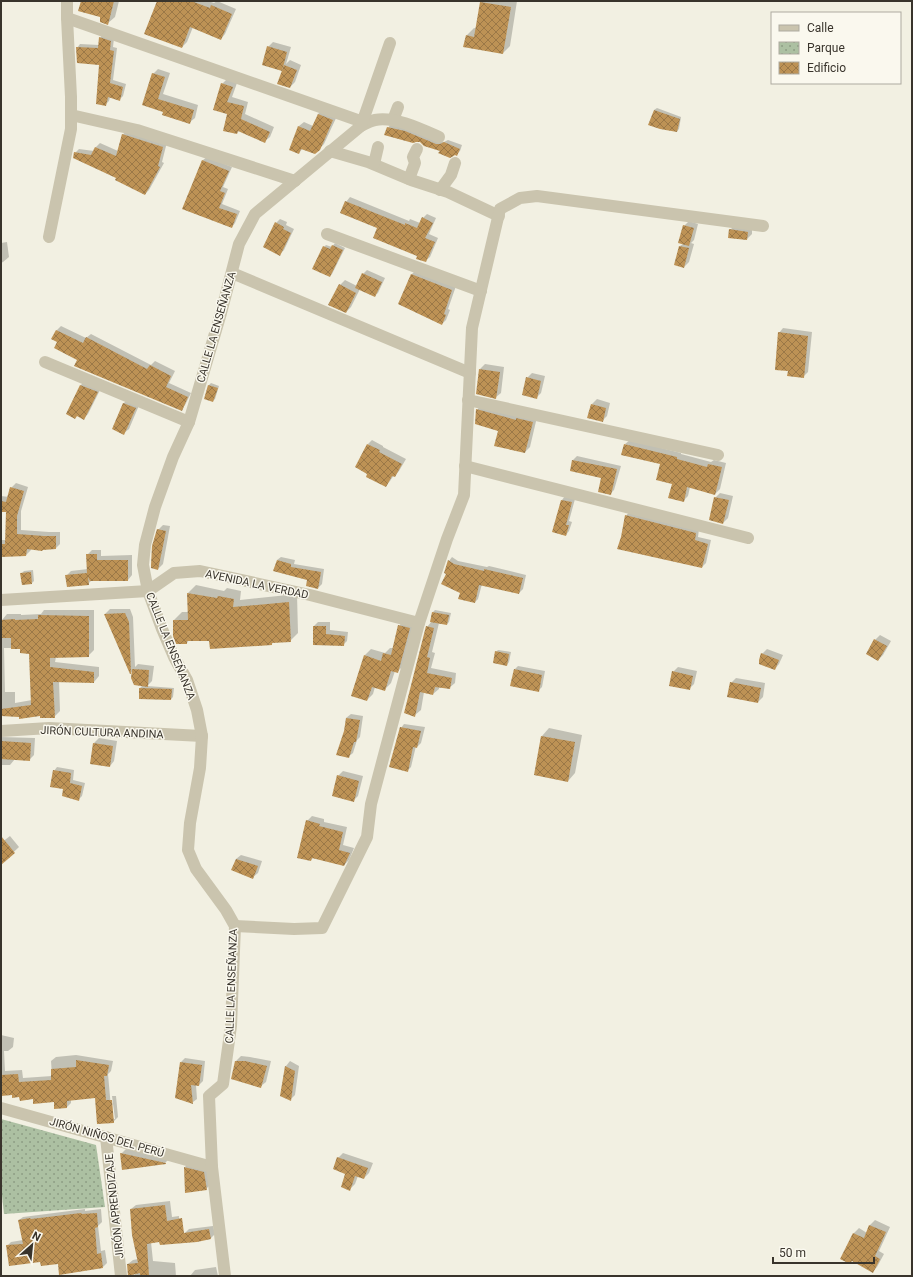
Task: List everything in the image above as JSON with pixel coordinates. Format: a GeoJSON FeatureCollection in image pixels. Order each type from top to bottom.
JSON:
{"type":"FeatureCollection","features":[{"type":"Feature","properties":{"kind":"street"},"geometry":{"type":"LineString","coordinates":[[49,237],[71,129],[67,1]]}},
{"type":"Feature","properties":{"kind":"street"},"geometry":{"type":"LineString","coordinates":[[67,18],[362,124],[374,120],[388,119],[413,126],[439,137]]}},
{"type":"Feature","properties":{"kind":"street"},"geometry":{"type":"LineString","coordinates":[[362,124],[390,43]]}},
{"type":"Feature","properties":{"kind":"street"},"geometry":{"type":"LineString","coordinates":[[393,120],[398,107]]}},
{"type":"Feature","properties":{"kind":"street"},"geometry":{"type":"LineString","coordinates":[[71,115],[137,130],[295,181]]}},
{"type":"Feature","properties":{"kind":"street","name":"CALLE LA ENSEÑANZA"},"geometry":{"type":"LineString","coordinates":[[225,1276],[212,1167],[209,1096],[223,1084],[231,1026],[235,926],[226,910],[196,869],[188,850],[190,823],[200,768],[202,736],[197,710],[187,680],[174,657],[148,590],[143,565],[145,545],[158,500],[173,457],[189,422],[221,313],[239,244],[255,214],[362,124]]}},
{"type":"Feature","properties":{"kind":"street"},"geometry":{"type":"LineString","coordinates":[[374,164],[378,147]]}},
{"type":"Feature","properties":{"kind":"street"},"geometry":{"type":"LineString","coordinates":[[409,178],[415,163],[413,157],[417,150]]}},
{"type":"Feature","properties":{"kind":"street"},"geometry":{"type":"LineString","coordinates":[[330,151],[374,164],[440,190],[499,216]]}},
{"type":"Feature","properties":{"kind":"street"},"geometry":{"type":"LineString","coordinates":[[440,190],[451,175],[455,163]]}},
{"type":"Feature","properties":{"kind":"street"},"geometry":{"type":"LineString","coordinates":[[235,926],[294,929],[322,928],[367,837],[371,804],[419,623],[447,539],[464,495],[472,328],[500,209],[520,198],[537,196],[763,226]]}},
{"type":"Feature","properties":{"kind":"street"},"geometry":{"type":"LineString","coordinates":[[327,234],[481,291]]}},
{"type":"Feature","properties":{"kind":"street"},"geometry":{"type":"LineString","coordinates":[[232,273],[470,373]]}},
{"type":"Feature","properties":{"kind":"street"},"geometry":{"type":"LineString","coordinates":[[45,362],[189,422]]}},
{"type":"Feature","properties":{"kind":"street"},"geometry":{"type":"LineString","coordinates":[[468,400],[718,455]]}},
{"type":"Feature","properties":{"kind":"street"},"geometry":{"type":"LineString","coordinates":[[465,466],[748,538]]}},
{"type":"Feature","properties":{"kind":"street","name":"AVENIDA LA VERDAD"},"geometry":{"type":"LineString","coordinates":[[1,600],[148,590],[174,573],[200,571],[310,595],[419,623]]}},
{"type":"Feature","properties":{"kind":"street","name":"JIRÓN CULTURA ANDINA"},"geometry":{"type":"LineString","coordinates":[[1,731],[49,728],[202,736]]}},
{"type":"Feature","properties":{"kind":"street","name":"JIRÓN NIÑOS DEL PERÚ"},"geometry":{"type":"LineString","coordinates":[[1,1108],[212,1167]]}},
{"type":"Feature","properties":{"kind":"street","name":"JIRÓN APRENDIZAJE"},"geometry":{"type":"LineString","coordinates":[[106,1137],[121,1276]]}},
{"type":"Feature","properties":{"kind":"green space"},"geometry":{"type":"Polygon","coordinates":[[[1,1119],[96,1145],[105,1207],[4,1214],[1,1187],[1,1119]]]}},
{"type":"Feature","properties":{"kind":"building"},"geometry":{"type":"Polygon","coordinates":[[[81,1],[114,1],[108,25],[100,22],[100,17],[78,11],[81,1]]]}},
{"type":"Feature","properties":{"kind":"building"},"geometry":{"type":"Polygon","coordinates":[[[157,1],[191,1],[210,8],[211,5],[232,14],[221,40],[190,27],[182,48],[144,34],[157,1]]]}},
{"type":"Feature","properties":{"kind":"building"},"geometry":{"type":"Polygon","coordinates":[[[480,2],[511,7],[503,54],[463,47],[466,35],[474,37],[480,2]]]}},
{"type":"Feature","properties":{"kind":"building"},"geometry":{"type":"Polygon","coordinates":[[[99,37],[111,41],[110,50],[114,51],[110,83],[123,87],[120,101],[108,97],[106,106],[96,104],[99,65],[77,63],[76,47],[98,48],[99,37]]]}},
{"type":"Feature","properties":{"kind":"building"},"geometry":{"type":"Polygon","coordinates":[[[267,46],[287,52],[282,71],[262,65],[267,46]]]}},
{"type":"Feature","properties":{"kind":"building"},"geometry":{"type":"Polygon","coordinates":[[[284,65],[297,70],[290,88],[277,84],[284,65]]]}},
{"type":"Feature","properties":{"kind":"building"},"geometry":{"type":"Polygon","coordinates":[[[152,73],[165,77],[158,99],[194,110],[190,124],[162,115],[163,112],[142,105],[152,73]]]}},
{"type":"Feature","properties":{"kind":"building"},"geometry":{"type":"Polygon","coordinates":[[[221,83],[233,87],[227,102],[244,106],[241,119],[270,132],[265,143],[238,131],[237,134],[223,131],[227,114],[213,110],[221,83]]]}},
{"type":"Feature","properties":{"kind":"building"},"geometry":{"type":"Polygon","coordinates":[[[654,110],[680,119],[677,132],[648,125],[654,110]]]}},
{"type":"Feature","properties":{"kind":"building"},"geometry":{"type":"Polygon","coordinates":[[[318,114],[333,120],[320,150],[315,154],[301,149],[299,154],[289,150],[298,126],[310,131],[318,114]]]}},
{"type":"Feature","properties":{"kind":"building"},"geometry":{"type":"Polygon","coordinates":[[[387,127],[405,131],[436,144],[444,142],[460,149],[457,156],[455,155],[450,158],[438,153],[440,151],[424,146],[420,142],[413,143],[384,135],[387,127]]]}},
{"type":"Feature","properties":{"kind":"building"},"geometry":{"type":"Polygon","coordinates":[[[122,134],[163,147],[158,166],[160,167],[145,195],[115,180],[116,178],[73,158],[74,152],[91,155],[95,147],[116,156],[122,134]]]}},
{"type":"Feature","properties":{"kind":"building"},"geometry":{"type":"Polygon","coordinates":[[[202,160],[229,171],[220,191],[225,193],[219,208],[237,214],[232,228],[182,209],[202,160]]]}},
{"type":"Feature","properties":{"kind":"building"},"geometry":{"type":"Polygon","coordinates":[[[345,201],[405,225],[405,223],[417,228],[422,217],[433,223],[425,238],[435,242],[426,262],[416,259],[417,256],[373,238],[377,228],[340,213],[345,201]]]}},
{"type":"Feature","properties":{"kind":"building"},"geometry":{"type":"Polygon","coordinates":[[[275,222],[284,227],[283,229],[291,233],[280,256],[263,247],[275,222]]]}},
{"type":"Feature","properties":{"kind":"building"},"geometry":{"type":"Polygon","coordinates":[[[683,225],[694,228],[689,246],[678,243],[683,225]]]}},
{"type":"Feature","properties":{"kind":"building"},"geometry":{"type":"Polygon","coordinates":[[[729,229],[748,232],[747,240],[728,238],[729,229]]]}},
{"type":"Feature","properties":{"kind":"building"},"geometry":{"type":"Polygon","coordinates":[[[332,245],[343,250],[330,277],[312,269],[323,246],[330,249],[332,245]]]}},
{"type":"Feature","properties":{"kind":"building"},"geometry":{"type":"Polygon","coordinates":[[[679,246],[689,248],[684,268],[674,265],[679,246]]]}},
{"type":"Feature","properties":{"kind":"building"},"geometry":{"type":"Polygon","coordinates":[[[362,273],[382,282],[375,297],[355,288],[362,273]]]}},
{"type":"Feature","properties":{"kind":"building"},"geometry":{"type":"Polygon","coordinates":[[[411,274],[452,290],[442,325],[398,304],[411,274]]]}},
{"type":"Feature","properties":{"kind":"building"},"geometry":{"type":"Polygon","coordinates":[[[339,284],[356,293],[346,313],[328,305],[339,284]]]}},
{"type":"Feature","properties":{"kind":"building"},"geometry":{"type":"Polygon","coordinates":[[[56,330],[83,343],[86,337],[147,369],[150,365],[171,376],[166,387],[188,397],[182,411],[74,366],[77,360],[54,348],[57,342],[51,339],[56,330]]]}},
{"type":"Feature","properties":{"kind":"building"},"geometry":{"type":"Polygon","coordinates":[[[778,332],[808,336],[804,378],[787,376],[788,371],[775,370],[778,332]]]}},
{"type":"Feature","properties":{"kind":"building"},"geometry":{"type":"Polygon","coordinates":[[[479,369],[500,372],[496,399],[476,394],[479,369]]]}},
{"type":"Feature","properties":{"kind":"building"},"geometry":{"type":"Polygon","coordinates":[[[526,377],[541,381],[537,399],[522,395],[526,377]]]}},
{"type":"Feature","properties":{"kind":"building"},"geometry":{"type":"Polygon","coordinates":[[[80,385],[98,392],[84,420],[77,416],[75,419],[66,414],[80,385]]]}},
{"type":"Feature","properties":{"kind":"building"},"geometry":{"type":"Polygon","coordinates":[[[208,385],[218,388],[213,402],[204,399],[208,385]]]}},
{"type":"Feature","properties":{"kind":"building"},"geometry":{"type":"Polygon","coordinates":[[[123,403],[136,408],[124,435],[112,429],[123,403]]]}},
{"type":"Feature","properties":{"kind":"building"},"geometry":{"type":"Polygon","coordinates":[[[591,404],[606,408],[603,422],[587,418],[591,404]]]}},
{"type":"Feature","properties":{"kind":"building"},"geometry":{"type":"Polygon","coordinates":[[[476,409],[516,420],[516,418],[533,422],[525,453],[494,446],[498,431],[475,424],[476,409]]]}},
{"type":"Feature","properties":{"kind":"building"},"geometry":{"type":"Polygon","coordinates":[[[367,444],[380,450],[379,452],[402,464],[395,477],[392,476],[386,487],[366,477],[367,474],[355,467],[367,444]]]}},
{"type":"Feature","properties":{"kind":"building"},"geometry":{"type":"Polygon","coordinates":[[[624,444],[677,457],[677,459],[707,467],[708,464],[722,467],[715,495],[687,487],[684,502],[668,498],[672,484],[656,480],[660,464],[621,455],[624,444]]]}},
{"type":"Feature","properties":{"kind":"building"},"geometry":{"type":"Polygon","coordinates":[[[572,460],[617,469],[611,495],[598,492],[601,478],[570,471],[572,460]]]}},
{"type":"Feature","properties":{"kind":"building"},"geometry":{"type":"Polygon","coordinates":[[[10,487],[24,491],[17,516],[17,534],[56,536],[56,549],[42,551],[27,549],[26,556],[1,557],[1,544],[5,544],[6,512],[1,512],[1,501],[6,502],[10,487]]]}},
{"type":"Feature","properties":{"kind":"building"},"geometry":{"type":"Polygon","coordinates":[[[714,497],[729,500],[723,524],[709,520],[714,497]]]}},
{"type":"Feature","properties":{"kind":"building"},"geometry":{"type":"Polygon","coordinates":[[[561,500],[572,502],[566,525],[569,525],[566,536],[552,532],[561,500]]]}},
{"type":"Feature","properties":{"kind":"building"},"geometry":{"type":"Polygon","coordinates":[[[625,515],[696,533],[695,540],[708,544],[702,568],[617,549],[625,515]]]}},
{"type":"Feature","properties":{"kind":"building"},"geometry":{"type":"Polygon","coordinates":[[[157,529],[166,531],[158,570],[151,568],[152,546],[157,529]]]}},
{"type":"Feature","properties":{"kind":"building"},"geometry":{"type":"Polygon","coordinates":[[[86,554],[97,554],[97,560],[128,560],[128,581],[90,581],[88,577],[89,585],[67,587],[65,575],[87,573],[86,554]]]}},
{"type":"Feature","properties":{"kind":"building"},"geometry":{"type":"Polygon","coordinates":[[[277,560],[291,564],[291,567],[321,572],[318,589],[306,586],[307,580],[273,571],[277,560]]]}},
{"type":"Feature","properties":{"kind":"building"},"geometry":{"type":"Polygon","coordinates":[[[448,560],[454,564],[523,578],[519,594],[479,585],[475,603],[458,599],[460,593],[441,584],[446,574],[444,573],[448,560]]]}},
{"type":"Feature","properties":{"kind":"building"},"geometry":{"type":"Polygon","coordinates":[[[31,572],[32,584],[22,585],[20,573],[31,572]]]}},
{"type":"Feature","properties":{"kind":"building"},"geometry":{"type":"Polygon","coordinates":[[[187,593],[234,599],[233,607],[289,602],[291,642],[272,643],[272,645],[210,649],[209,641],[187,641],[187,644],[176,644],[173,636],[173,620],[188,620],[187,593]]]}},
{"type":"Feature","properties":{"kind":"building"},"geometry":{"type":"Polygon","coordinates":[[[432,612],[449,615],[447,625],[430,622],[432,612]]]}},
{"type":"Feature","properties":{"kind":"building"},"geometry":{"type":"Polygon","coordinates":[[[125,613],[129,622],[131,674],[104,614],[125,613]]]}},
{"type":"Feature","properties":{"kind":"building"},"geometry":{"type":"Polygon","coordinates":[[[38,615],[89,616],[89,657],[50,658],[50,667],[94,672],[94,683],[53,682],[55,718],[40,718],[40,716],[19,719],[19,717],[1,716],[1,709],[31,705],[29,654],[20,653],[20,649],[11,649],[11,638],[1,638],[1,620],[38,619],[38,615]]]}},
{"type":"Feature","properties":{"kind":"building"},"geometry":{"type":"Polygon","coordinates":[[[398,625],[410,628],[398,673],[391,671],[385,691],[372,687],[367,701],[351,696],[364,655],[381,661],[383,653],[391,655],[398,625]]]}},
{"type":"Feature","properties":{"kind":"building"},"geometry":{"type":"Polygon","coordinates":[[[313,626],[326,626],[326,634],[345,636],[344,646],[313,645],[313,626]]]}},
{"type":"Feature","properties":{"kind":"building"},"geometry":{"type":"Polygon","coordinates":[[[426,626],[434,628],[427,657],[430,658],[427,673],[452,678],[450,689],[435,687],[433,695],[420,692],[415,717],[404,713],[426,626]]]}},
{"type":"Feature","properties":{"kind":"building"},"geometry":{"type":"Polygon","coordinates":[[[874,639],[887,646],[878,661],[866,654],[874,639]]]}},
{"type":"Feature","properties":{"kind":"building"},"geometry":{"type":"Polygon","coordinates":[[[495,651],[509,654],[507,666],[493,663],[495,651]]]}},
{"type":"Feature","properties":{"kind":"building"},"geometry":{"type":"Polygon","coordinates":[[[761,653],[779,660],[775,670],[759,664],[761,653]]]}},
{"type":"Feature","properties":{"kind":"building"},"geometry":{"type":"Polygon","coordinates":[[[132,669],[149,670],[148,687],[134,685],[131,678],[132,669]]]}},
{"type":"Feature","properties":{"kind":"building"},"geometry":{"type":"Polygon","coordinates":[[[514,669],[542,675],[539,692],[510,686],[514,669]]]}},
{"type":"Feature","properties":{"kind":"building"},"geometry":{"type":"Polygon","coordinates":[[[672,671],[693,676],[690,690],[669,686],[672,671]]]}},
{"type":"Feature","properties":{"kind":"building"},"geometry":{"type":"Polygon","coordinates":[[[730,682],[761,688],[758,703],[727,697],[730,682]]]}},
{"type":"Feature","properties":{"kind":"building"},"geometry":{"type":"Polygon","coordinates":[[[139,688],[172,689],[171,700],[139,699],[139,688]]]}},
{"type":"Feature","properties":{"kind":"building"},"geometry":{"type":"Polygon","coordinates":[[[346,718],[360,720],[356,742],[354,742],[349,758],[336,755],[344,731],[346,718]]]}},
{"type":"Feature","properties":{"kind":"building"},"geometry":{"type":"Polygon","coordinates":[[[400,727],[421,731],[417,748],[413,747],[408,772],[389,767],[400,727]]]}},
{"type":"Feature","properties":{"kind":"building"},"geometry":{"type":"Polygon","coordinates":[[[541,736],[575,742],[568,782],[534,775],[541,736]]]}},
{"type":"Feature","properties":{"kind":"building"},"geometry":{"type":"Polygon","coordinates":[[[1,741],[31,743],[30,761],[1,759],[1,741]]]}},
{"type":"Feature","properties":{"kind":"building"},"geometry":{"type":"Polygon","coordinates":[[[93,743],[113,746],[110,767],[90,764],[93,743]]]}},
{"type":"Feature","properties":{"kind":"building"},"geometry":{"type":"Polygon","coordinates":[[[53,770],[71,773],[70,783],[82,786],[79,801],[62,796],[63,789],[50,787],[53,770]]]}},
{"type":"Feature","properties":{"kind":"building"},"geometry":{"type":"Polygon","coordinates":[[[337,775],[359,781],[354,802],[332,796],[337,775]]]}},
{"type":"Feature","properties":{"kind":"building"},"geometry":{"type":"Polygon","coordinates":[[[306,820],[320,824],[319,826],[343,832],[339,850],[350,853],[344,866],[312,858],[311,861],[297,858],[306,820]]]}},
{"type":"Feature","properties":{"kind":"building"},"geometry":{"type":"Polygon","coordinates":[[[1,836],[15,853],[1,865],[1,836]]]}},
{"type":"Feature","properties":{"kind":"building"},"geometry":{"type":"Polygon","coordinates":[[[236,859],[258,866],[253,879],[231,870],[236,859]]]}},
{"type":"Feature","properties":{"kind":"building"},"geometry":{"type":"Polygon","coordinates":[[[76,1060],[109,1065],[107,1076],[104,1076],[106,1100],[112,1100],[114,1123],[97,1124],[95,1098],[67,1101],[67,1108],[54,1109],[54,1102],[33,1104],[33,1099],[20,1101],[19,1097],[12,1098],[12,1095],[1,1096],[1,1075],[18,1074],[19,1082],[51,1080],[51,1069],[76,1067],[76,1060]]]}},
{"type":"Feature","properties":{"kind":"building"},"geometry":{"type":"Polygon","coordinates":[[[235,1061],[245,1061],[267,1066],[261,1088],[231,1079],[235,1061]]]}},
{"type":"Feature","properties":{"kind":"building"},"geometry":{"type":"Polygon","coordinates":[[[180,1062],[202,1065],[199,1086],[191,1085],[193,1104],[175,1098],[180,1062]]]}},
{"type":"Feature","properties":{"kind":"building"},"geometry":{"type":"Polygon","coordinates":[[[285,1066],[295,1071],[291,1101],[280,1096],[285,1066]]]}},
{"type":"Feature","properties":{"kind":"building"},"geometry":{"type":"Polygon","coordinates":[[[120,1153],[166,1163],[166,1164],[122,1170],[120,1153]]]}},
{"type":"Feature","properties":{"kind":"building"},"geometry":{"type":"Polygon","coordinates":[[[337,1157],[368,1168],[364,1179],[355,1176],[350,1191],[341,1187],[345,1174],[333,1169],[337,1157]]]}},
{"type":"Feature","properties":{"kind":"building"},"geometry":{"type":"Polygon","coordinates":[[[184,1167],[204,1172],[207,1190],[185,1193],[184,1167]]]}},
{"type":"Feature","properties":{"kind":"building"},"geometry":{"type":"Polygon","coordinates":[[[165,1205],[167,1221],[182,1218],[184,1233],[209,1229],[211,1239],[197,1242],[160,1245],[159,1242],[147,1244],[149,1276],[140,1276],[140,1273],[128,1276],[127,1264],[138,1263],[132,1235],[130,1209],[165,1205]]]}},
{"type":"Feature","properties":{"kind":"building"},"geometry":{"type":"Polygon","coordinates":[[[81,1213],[97,1213],[98,1227],[95,1228],[97,1254],[101,1253],[103,1268],[59,1275],[58,1264],[41,1266],[40,1262],[9,1266],[6,1245],[23,1244],[18,1220],[81,1213]]]}},
{"type":"Feature","properties":{"kind":"building"},"geometry":{"type":"Polygon","coordinates":[[[869,1225],[886,1232],[875,1256],[880,1259],[873,1273],[852,1261],[850,1264],[840,1259],[853,1233],[864,1238],[869,1225]]]}}]}
